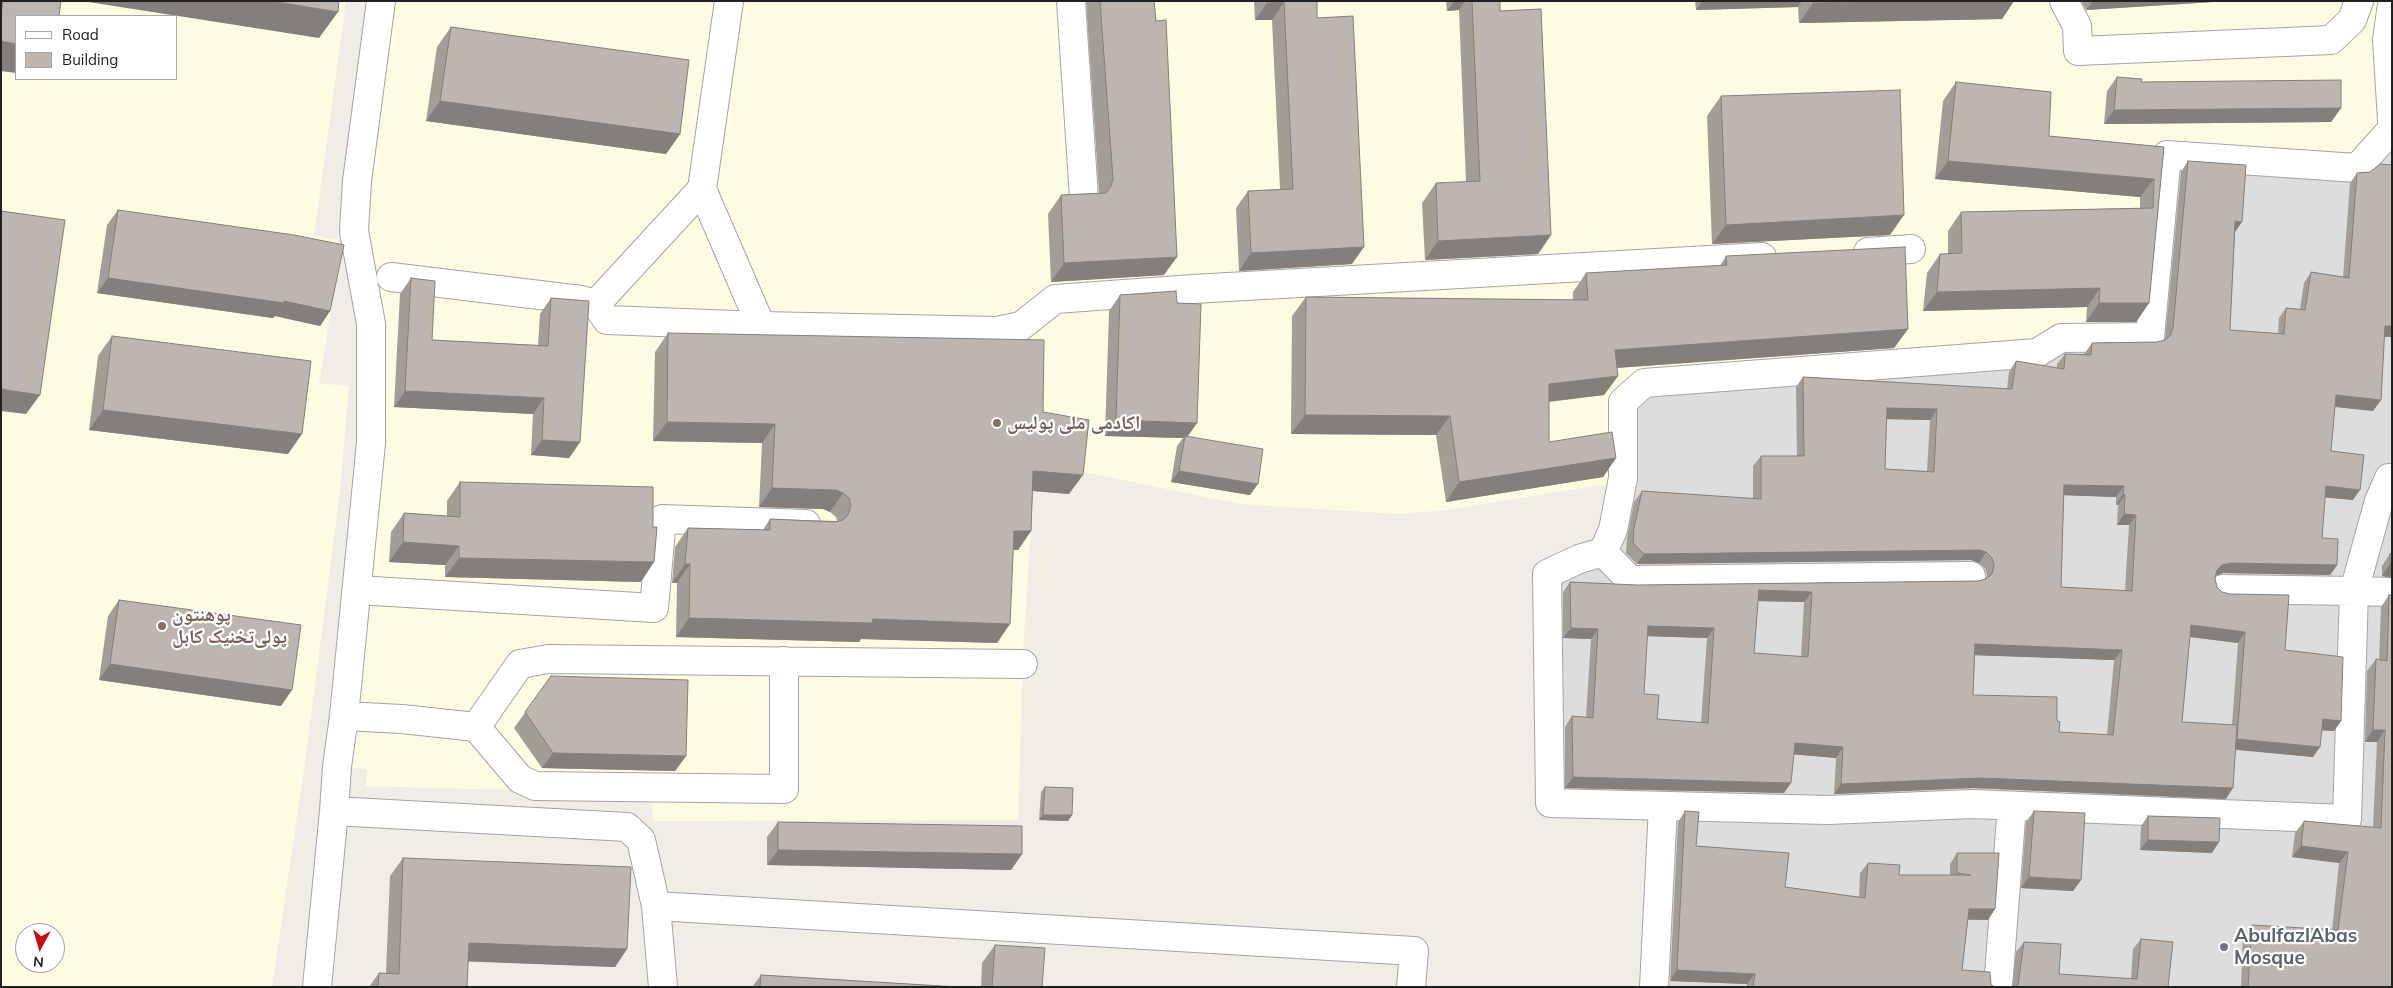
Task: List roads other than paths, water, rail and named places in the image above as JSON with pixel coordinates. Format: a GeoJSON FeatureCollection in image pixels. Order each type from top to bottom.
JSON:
{"type":"FeatureCollection","features":[{"type":"Feature","properties":{"kind":"street"},"geometry":{"type":"LineString","coordinates":[[317,987],[334,812],[336,767],[344,716],[372,443],[371,324],[354,231],[357,181],[381,1]]}},
{"type":"Feature","properties":{"kind":"street"},"geometry":{"type":"LineString","coordinates":[[729,1],[702,189],[761,326]]}},
{"type":"Feature","properties":{"kind":"street"},"geometry":{"type":"LineString","coordinates":[[1071,1],[1084,198]]}},
{"type":"Feature","properties":{"kind":"street"},"geometry":{"type":"LineString","coordinates":[[2064,1],[2077,26],[2078,51],[2331,40],[2352,20],[2359,1]]}},
{"type":"Feature","properties":{"kind":"street"},"geometry":{"type":"LineString","coordinates":[[2392,4],[2387,40],[2392,120]]}},
{"type":"Feature","properties":{"kind":"street"},"geometry":{"type":"LineString","coordinates":[[2392,129],[2356,168],[2167,155],[2150,336],[2061,338],[2037,353],[1644,382],[1622,402],[1623,478],[1613,530],[1603,552],[1579,559],[1547,574],[1550,803],[1828,810],[1972,804],[2348,819],[2354,591],[2379,501],[2389,478],[2392,478]]}},
{"type":"Feature","properties":{"kind":"street"},"geometry":{"type":"LineString","coordinates":[[596,304],[702,189]]}},
{"type":"Feature","properties":{"kind":"street"},"geometry":{"type":"LineString","coordinates":[[1841,253],[1911,249]]}},
{"type":"Feature","properties":{"kind":"street"},"geometry":{"type":"LineString","coordinates":[[391,277],[596,304],[607,320],[761,326],[998,331],[1021,326],[1054,299],[1203,288],[1791,256]]}},
{"type":"Feature","properties":{"kind":"street"},"geometry":{"type":"LineString","coordinates":[[357,590],[654,608],[662,519],[822,525]]}},
{"type":"Feature","properties":{"kind":"street"},"geometry":{"type":"LineString","coordinates":[[1603,552],[1630,580],[1971,576]]}},
{"type":"Feature","properties":{"kind":"street"},"geometry":{"type":"LineString","coordinates":[[2223,590],[2392,592]]}},
{"type":"Feature","properties":{"kind":"street"},"geometry":{"type":"LineString","coordinates":[[476,727],[520,664],[548,659],[1023,664]]}},
{"type":"Feature","properties":{"kind":"street"},"geometry":{"type":"LineString","coordinates":[[344,716],[402,719],[476,727],[520,779],[535,786],[784,789],[784,661]]}},
{"type":"Feature","properties":{"kind":"street"},"geometry":{"type":"LineString","coordinates":[[1654,987],[1663,806]]}},
{"type":"Feature","properties":{"kind":"street"},"geometry":{"type":"LineString","coordinates":[[1998,987],[2012,806]]}},
{"type":"Feature","properties":{"kind":"street"},"geometry":{"type":"LineString","coordinates":[[334,812],[628,828],[642,840],[656,906],[663,987]]}},
{"type":"Feature","properties":{"kind":"street"},"geometry":{"type":"LineString","coordinates":[[656,906],[1414,951],[1411,987]]}},
{"type":"Feature","properties":{"kind":"place","name":"اکادمی ملی پولیس"},"geometry":{"type":"Point","coordinates":[997,423]}},
{"type":"Feature","properties":{"kind":"place","name":"پوهنتون پولی‌تخنیک کابل"},"geometry":{"type":"Point","coordinates":[162,626]}},
{"type":"Feature","properties":{"kind":"place","name":"AbulfazlAbas Mosque"},"geometry":{"type":"Point","coordinates":[2224,947]}}]}
